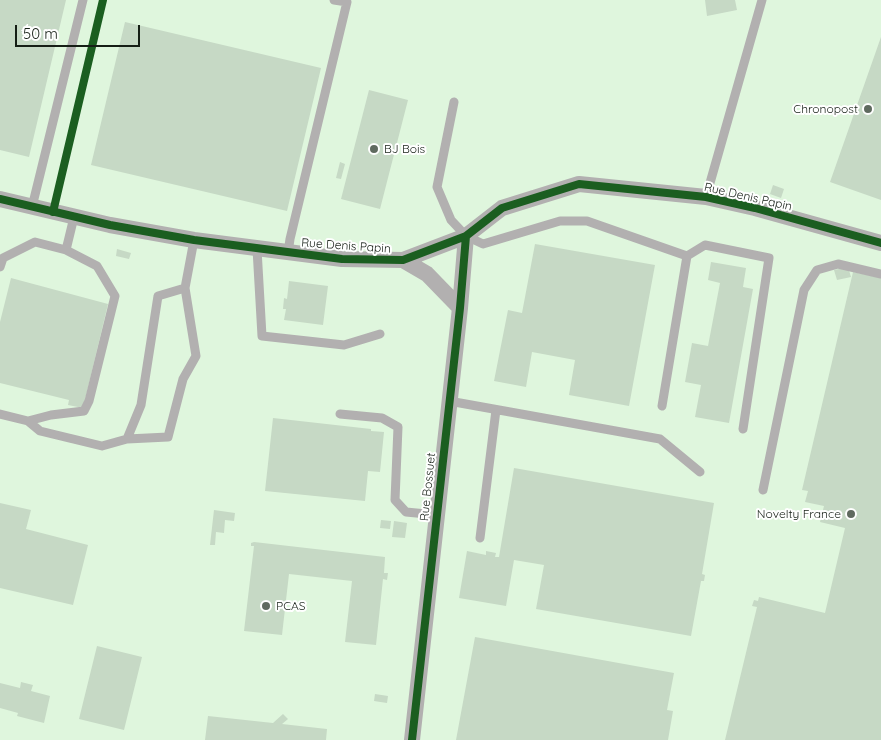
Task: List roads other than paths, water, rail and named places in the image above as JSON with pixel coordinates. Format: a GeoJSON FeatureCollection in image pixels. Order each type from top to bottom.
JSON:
{"type":"FeatureCollection","features":[{"type":"Feature","properties":{"kind":"street","name":"Rue Denis Papin"},"geometry":{"type":"LineString","coordinates":[[0,199],[74,217],[194,240],[288,253],[342,258],[403,260],[466,236],[502,208],[579,184],[706,197],[755,208],[881,243]]}},
{"type":"Feature","properties":{"kind":"street","name":"Rue Bossuet"},"geometry":{"type":"LineString","coordinates":[[412,740],[460,308],[466,236]]}},
{"type":"Feature","properties":{"kind":"street","name":"Rue Denis Papin"},"geometry":{"type":"LineString","coordinates":[[403,260],[427,274],[460,308]]}},
{"type":"Feature","properties":{"kind":"lane"},"geometry":{"type":"LineString","coordinates":[[32,207],[83,0]]}},
{"type":"Feature","properties":{"kind":"lane"},"geometry":{"type":"LineString","coordinates":[[288,253],[347,2],[334,0]]}},
{"type":"Feature","properties":{"kind":"lane"},"geometry":{"type":"LineString","coordinates":[[706,197],[762,0]]}},
{"type":"Feature","properties":{"kind":"lane"},"geometry":{"type":"LineString","coordinates":[[454,102],[437,186],[450,220],[466,236],[483,244],[560,221],[587,221],[687,256]]}},
{"type":"Feature","properties":{"kind":"lane"},"geometry":{"type":"LineString","coordinates":[[66,250],[74,217]]}},
{"type":"Feature","properties":{"kind":"lane"},"geometry":{"type":"LineString","coordinates":[[0,414],[28,421],[40,431],[102,446],[128,439],[168,437],[183,379],[196,356],[186,288],[194,240]]}},
{"type":"Feature","properties":{"kind":"lane"},"geometry":{"type":"LineString","coordinates":[[0,266],[3,258],[35,242],[66,250],[97,266],[115,296],[89,401],[84,412],[51,415],[28,421]]}},
{"type":"Feature","properties":{"kind":"lane"},"geometry":{"type":"LineString","coordinates":[[662,406],[687,256],[705,245],[769,258],[743,429]]}},
{"type":"Feature","properties":{"kind":"lane"},"geometry":{"type":"LineString","coordinates":[[257,249],[262,336],[344,345],[380,334]]}},
{"type":"Feature","properties":{"kind":"lane"},"geometry":{"type":"LineString","coordinates":[[762,490],[804,290],[817,270],[838,264],[881,274]]}},
{"type":"Feature","properties":{"kind":"lane"},"geometry":{"type":"LineString","coordinates":[[128,439],[141,405],[158,296],[186,288]]}},
{"type":"Feature","properties":{"kind":"lane"},"geometry":{"type":"LineString","coordinates":[[449,401],[660,439],[700,472]]}},
{"type":"Feature","properties":{"kind":"lane"},"geometry":{"type":"LineString","coordinates":[[480,538],[496,410]]}},
{"type":"Feature","properties":{"kind":"lane"},"geometry":{"type":"LineString","coordinates":[[340,414],[382,418],[398,427],[395,500],[406,512],[437,516]]}},
{"type":"Feature","properties":{"kind":"place","name":"Chronopost"},"geometry":{"type":"Point","coordinates":[868,109]}},
{"type":"Feature","properties":{"kind":"place","name":"BJ Bois"},"geometry":{"type":"Point","coordinates":[374,149]}},
{"type":"Feature","properties":{"kind":"place","name":"Novelty France"},"geometry":{"type":"Point","coordinates":[851,514]}},
{"type":"Feature","properties":{"kind":"place","name":"PCAS"},"geometry":{"type":"Point","coordinates":[266,606]}}]}
